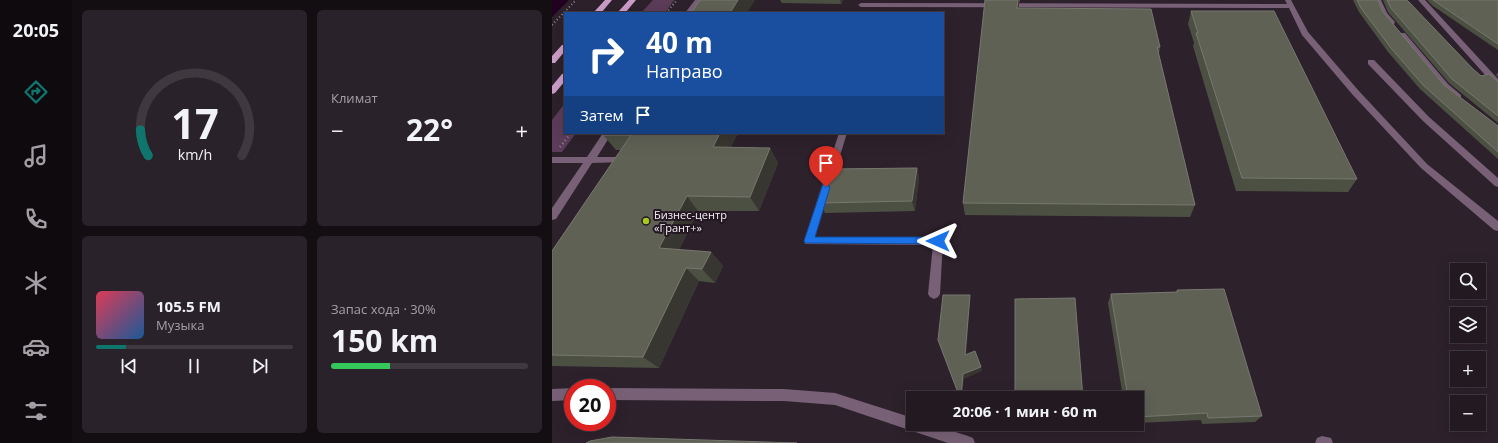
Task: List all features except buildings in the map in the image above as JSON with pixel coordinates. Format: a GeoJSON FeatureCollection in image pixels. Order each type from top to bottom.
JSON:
{"type":"FeatureCollection","features":[{"type":"Feature","properties":{"kind":"main road"},"geometry":{"type":"LineString","coordinates":[[598,12],[609,0]]}},
{"type":"Feature","properties":{"kind":"main road"},"geometry":{"type":"LineString","coordinates":[[622,12],[633,0]]}},
{"type":"Feature","properties":{"kind":"main road"},"geometry":{"type":"LineString","coordinates":[[552,61],[564,48]]}},
{"type":"Feature","properties":{"kind":"main road"},"geometry":{"type":"LineString","coordinates":[[552,91],[564,77]]}},
{"type":"Feature","properties":{"kind":"lane"},"geometry":{"type":"LineString","coordinates":[[690,12],[698,0]]}},
{"type":"Feature","properties":{"kind":"lane"},"geometry":{"type":"LineString","coordinates":[[1378,0],[1389,20],[1445,86],[1463,100]]}},
{"type":"Feature","properties":{"kind":"lane"},"geometry":{"type":"LineString","coordinates":[[1421,0],[1498,84]]}},
{"type":"Feature","properties":{"kind":"lane"},"geometry":{"type":"LineString","coordinates":[[861,5],[967,3],[1289,3],[1305,33],[1355,92],[1424,166],[1498,227]]}},
{"type":"Feature","properties":{"kind":"lane"},"geometry":{"type":"LineString","coordinates":[[882,12],[884,5]]}},
{"type":"Feature","properties":{"kind":"lane"},"geometry":{"type":"LineString","coordinates":[[1372,62],[1426,119],[1498,183]]}},
{"type":"Feature","properties":{"kind":"lane"},"geometry":{"type":"LineString","coordinates":[[552,216],[607,134]]}},
{"type":"Feature","properties":{"kind":"lane"},"geometry":{"type":"LineString","coordinates":[[843,134],[809,241],[938,241],[934,294]]}},
{"type":"Feature","properties":{"kind":"lane"},"geometry":{"type":"LineString","coordinates":[[552,160],[622,160]]}},
{"type":"Feature","properties":{"kind":"lane"},"geometry":{"type":"LineString","coordinates":[[552,395],[564,394]]}},
{"type":"Feature","properties":{"kind":"lane"},"geometry":{"type":"LineString","coordinates":[[616,394],[784,395],[834,399],[968,443]]}},
{"type":"Feature","properties":{"kind":"path"},"geometry":{"type":"LineString","coordinates":[[564,12],[576,0]]}},
{"type":"Feature","properties":{"kind":"path"},"geometry":{"type":"LineString","coordinates":[[667,12],[677,0]]}},
{"type":"Feature","properties":{"kind":"path"},"geometry":{"type":"LineString","coordinates":[[552,25],[564,12]]}},
{"type":"Feature","properties":{"kind":"shaded area"},"geometry":{"type":"Polygon","coordinates":[[[552,0],[569,0],[552,17],[552,0]]]}},
{"type":"Feature","properties":{"kind":"shaded area"},"geometry":{"type":"Polygon","coordinates":[[[653,0],[674,0],[666,12],[642,12],[653,0]]]}},
{"type":"Feature","properties":{"kind":"shaded area"},"geometry":{"type":"Polygon","coordinates":[[[564,104],[564,134],[575,134],[562,152],[552,152],[552,120],[564,104]]]}},
{"type":"Feature","properties":{"kind":"place","name":"Бизнес-центр «Грант+»"},"geometry":{"type":"Point","coordinates":[646,221]}},
{"type":"Feature","properties":{"kind":"route"},"geometry":{"type":"LineString","coordinates":[[826,187],[809,241],[938,241]]}}]}
